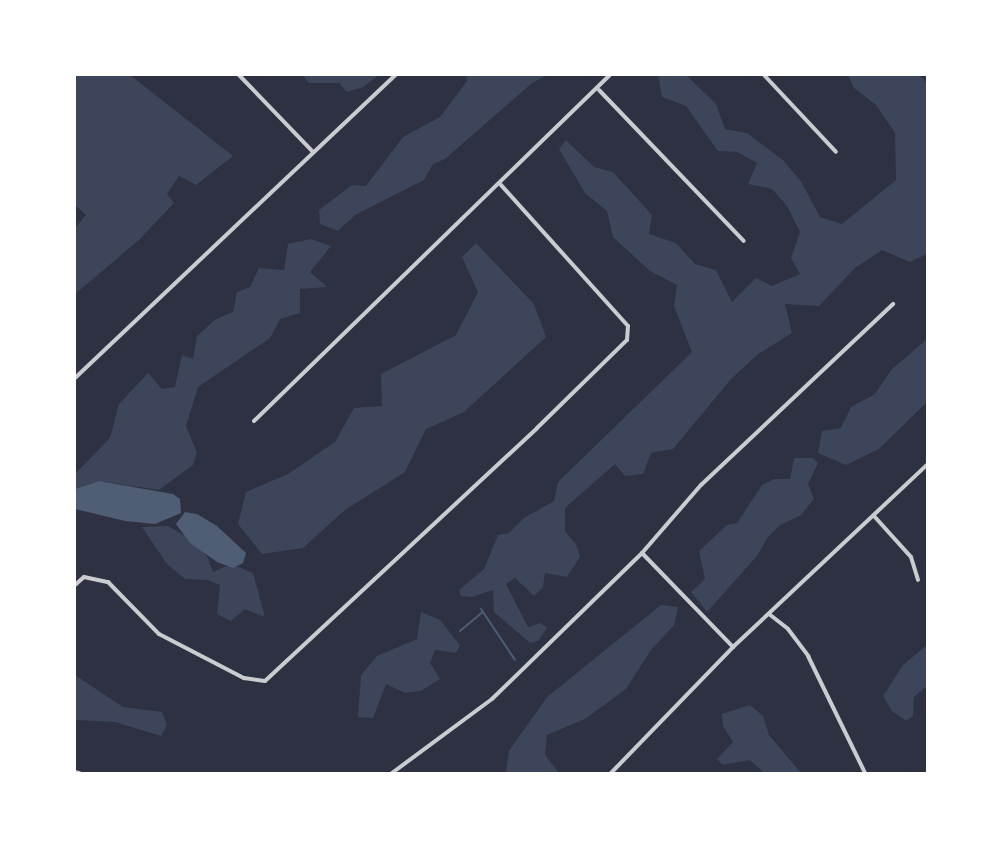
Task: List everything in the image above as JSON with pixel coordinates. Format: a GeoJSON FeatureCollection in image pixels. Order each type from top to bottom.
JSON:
{"type":"FeatureCollection","features":[{"type":"Feature","properties":{"kind":"street"},"geometry":{"type":"LineString","coordinates":[[239,75],[313,152]]}},
{"type":"Feature","properties":{"kind":"street"},"geometry":{"type":"LineString","coordinates":[[75,378],[395,75]]}},
{"type":"Feature","properties":{"kind":"street"},"geometry":{"type":"LineString","coordinates":[[254,421],[599,90],[610,75]]}},
{"type":"Feature","properties":{"kind":"street"},"geometry":{"type":"LineString","coordinates":[[764,75],[836,152]]}},
{"type":"Feature","properties":{"kind":"street"},"geometry":{"type":"LineString","coordinates":[[599,90],[744,241]]}},
{"type":"Feature","properties":{"kind":"street"},"geometry":{"type":"LineString","coordinates":[[75,585],[84,577],[108,582],[159,634],[244,678],[265,681],[537,428],[627,340],[628,326],[501,185]]}},
{"type":"Feature","properties":{"kind":"street"},"geometry":{"type":"LineString","coordinates":[[392,773],[492,699],[642,553],[701,485],[892,304]]}},
{"type":"Feature","properties":{"kind":"street"},"geometry":{"type":"LineString","coordinates":[[611,773],[733,647],[927,465]]}},
{"type":"Feature","properties":{"kind":"street"},"geometry":{"type":"LineString","coordinates":[[874,516],[911,557],[918,580]]}},
{"type":"Feature","properties":{"kind":"street"},"geometry":{"type":"LineString","coordinates":[[642,553],[733,647]]}},
{"type":"Feature","properties":{"kind":"street"},"geometry":{"type":"LineString","coordinates":[[769,614],[788,629],[808,656],[865,773]]}},
{"type":"Feature","properties":{"kind":"street"},"geometry":{"type":"LineString","coordinates":[[75,771],[79,773]]}},
{"type":"Feature","properties":{"kind":"shaded area"},"geometry":{"type":"Polygon","coordinates":[[[75,75],[130,75],[233,156],[196,185],[179,176],[167,194],[174,203],[139,240],[75,294],[75,228],[86,215],[75,205],[75,75]]]}},
{"type":"Feature","properties":{"kind":"shaded area"},"geometry":{"type":"Polygon","coordinates":[[[302,75],[379,75],[363,87],[347,92],[339,83],[309,83],[302,75]]]}},
{"type":"Feature","properties":{"kind":"shaded area"},"geometry":{"type":"Polygon","coordinates":[[[466,75],[547,75],[532,83],[445,159],[433,164],[424,180],[355,215],[338,231],[320,224],[319,210],[352,185],[366,186],[403,137],[440,117],[467,81],[466,75]]]}},
{"type":"Feature","properties":{"kind":"shaded area"},"geometry":{"type":"Polygon","coordinates":[[[658,75],[686,75],[716,104],[725,129],[747,133],[784,161],[802,183],[820,217],[842,224],[896,180],[895,133],[876,105],[854,88],[848,75],[919,75],[927,83],[927,254],[910,262],[882,250],[855,268],[819,306],[785,304],[792,333],[757,355],[731,379],[673,449],[651,453],[643,474],[625,476],[615,464],[565,508],[565,531],[576,544],[580,557],[567,577],[545,573],[543,587],[534,596],[515,578],[506,584],[528,627],[540,623],[547,628],[538,641],[530,643],[494,612],[493,590],[472,597],[461,596],[459,590],[484,569],[498,535],[509,533],[524,518],[554,501],[558,482],[692,352],[674,306],[677,285],[650,271],[613,237],[607,211],[585,193],[559,149],[566,140],[594,167],[613,172],[652,215],[649,234],[676,243],[695,264],[716,270],[732,302],[756,278],[772,286],[800,274],[791,258],[800,232],[787,206],[772,189],[748,184],[757,163],[737,152],[718,151],[686,106],[662,97],[658,75]]]}},
{"type":"Feature","properties":{"kind":"shaded area"},"geometry":{"type":"Polygon","coordinates":[[[311,239],[331,246],[310,272],[327,287],[300,289],[300,313],[280,319],[270,338],[198,387],[186,426],[197,453],[193,465],[159,490],[99,481],[75,489],[75,474],[110,438],[119,404],[148,373],[162,389],[175,387],[182,355],[193,359],[197,336],[216,319],[233,312],[237,292],[250,287],[259,268],[284,270],[288,244],[311,239]]]}},
{"type":"Feature","properties":{"kind":"shaded area"},"geometry":{"type":"Polygon","coordinates":[[[476,243],[534,304],[546,337],[464,412],[426,429],[405,472],[345,510],[303,548],[262,554],[238,524],[246,492],[288,474],[335,442],[354,408],[382,406],[381,374],[456,335],[478,292],[462,257],[476,243]]]}},
{"type":"Feature","properties":{"kind":"shaded area"},"geometry":{"type":"Polygon","coordinates":[[[927,339],[927,402],[879,449],[846,465],[818,453],[822,431],[841,428],[851,407],[875,394],[892,369],[927,339]]]}},
{"type":"Feature","properties":{"kind":"shaded area"},"geometry":{"type":"Polygon","coordinates":[[[794,458],[813,458],[818,463],[808,484],[814,499],[801,515],[780,525],[768,537],[757,556],[707,612],[691,592],[705,579],[699,551],[727,525],[737,523],[762,485],[774,479],[790,479],[794,458]]]}},
{"type":"Feature","properties":{"kind":"shaded area"},"geometry":{"type":"Polygon","coordinates":[[[99,481],[173,494],[180,499],[181,513],[155,524],[125,521],[75,509],[75,489],[99,481]]]}},
{"type":"Feature","properties":{"kind":"shaded area"},"geometry":{"type":"Polygon","coordinates":[[[185,512],[197,514],[217,526],[246,553],[243,563],[233,568],[217,562],[190,543],[176,524],[185,512]]]}},
{"type":"Feature","properties":{"kind":"shaded area"},"geometry":{"type":"Polygon","coordinates":[[[168,526],[192,540],[207,556],[213,572],[231,564],[253,573],[265,617],[245,609],[231,621],[217,614],[220,585],[208,580],[185,579],[167,564],[142,527],[168,526]]]}},
{"type":"Feature","properties":{"kind":"shaded area"},"geometry":{"type":"Polygon","coordinates":[[[661,605],[678,607],[674,625],[651,650],[626,689],[585,719],[547,735],[545,755],[559,773],[506,773],[509,751],[547,697],[661,605]]]}},
{"type":"Feature","properties":{"kind":"shaded area"},"geometry":{"type":"Polygon","coordinates":[[[421,612],[440,620],[460,645],[456,653],[435,650],[430,663],[440,679],[421,691],[405,693],[386,684],[373,718],[358,717],[361,675],[377,656],[417,639],[421,612]]]}},
{"type":"Feature","properties":{"kind":"shaded area"},"geometry":{"type":"Polygon","coordinates":[[[927,645],[927,686],[914,697],[913,716],[906,721],[892,711],[883,696],[903,665],[927,645]]]}},
{"type":"Feature","properties":{"kind":"shaded area"},"geometry":{"type":"Polygon","coordinates":[[[75,675],[123,707],[162,712],[167,725],[161,736],[115,722],[75,720],[75,675]]]}},
{"type":"Feature","properties":{"kind":"shaded area"},"geometry":{"type":"Polygon","coordinates":[[[750,705],[763,716],[769,735],[801,773],[764,773],[750,760],[723,765],[717,759],[733,742],[723,726],[722,714],[750,705]]]}},
{"type":"Feature","properties":{"kind":"waterway"},"geometry":{"type":"LineString","coordinates":[[481,609],[515,660]]}},
{"type":"Feature","properties":{"kind":"waterway"},"geometry":{"type":"LineString","coordinates":[[460,631],[483,612]]}}]}
